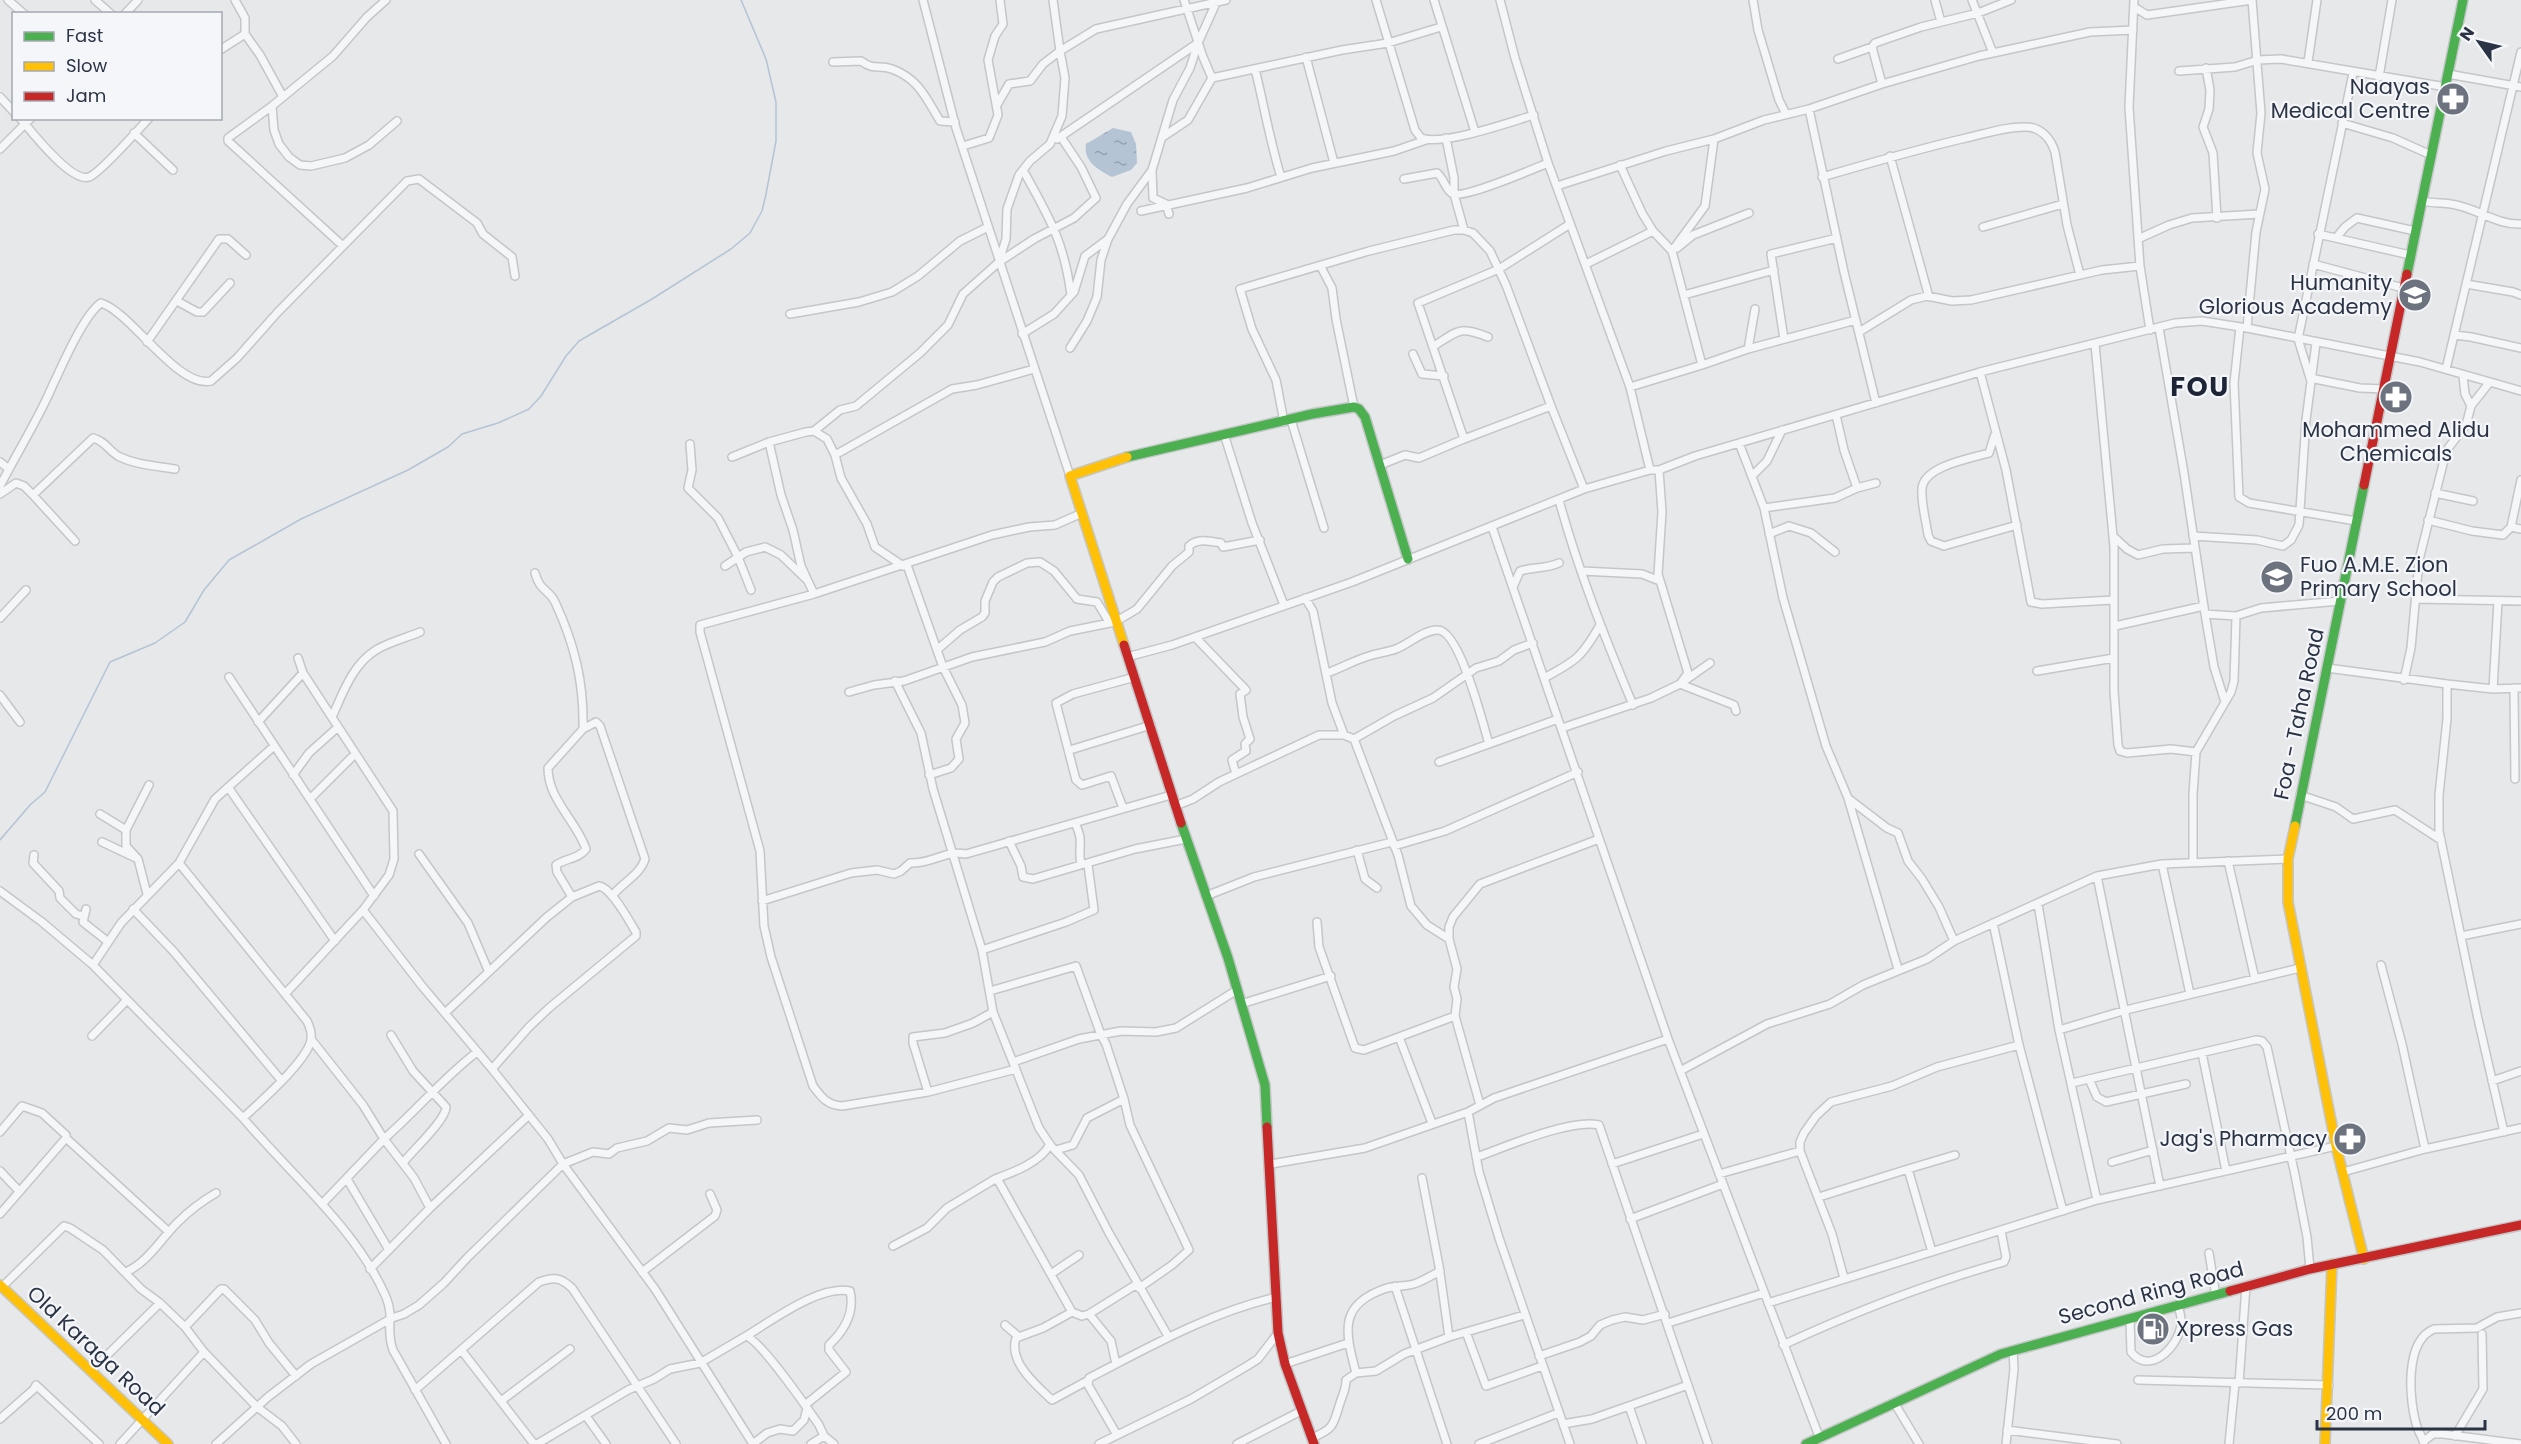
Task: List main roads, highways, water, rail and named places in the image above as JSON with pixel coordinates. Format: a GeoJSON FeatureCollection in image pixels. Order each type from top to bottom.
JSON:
{"type":"FeatureCollection","features":[{"type":"Feature","properties":{"kind":"water"},"geometry":{"type":"Polygon","coordinates":[[[1113,128],[1131,132],[1136,144],[1137,163],[1131,170],[1112,177],[1089,161],[1086,144],[1113,128]]]}},
{"type":"Feature","properties":{"kind":"waterway"},"geometry":{"type":"LineString","coordinates":[[0,840],[30,805],[45,792],[110,662],[155,643],[185,622],[204,590],[229,560],[301,519],[408,470],[448,447],[462,434],[498,423],[529,409],[541,396],[566,356],[579,341],[652,299],[731,249],[750,233],[762,211],[766,194],[776,141],[776,102],[766,59],[741,0]]}},
{"type":"Feature","properties":{"kind":"place","name":"Naayas Medical Centre"},"geometry":{"type":"Point","coordinates":[2453,99]}},
{"type":"Feature","properties":{"kind":"place","name":"Humanity Glorious Academy"},"geometry":{"type":"Point","coordinates":[2415,295]}},
{"type":"Feature","properties":{"kind":"place","name":"Mohammed Alidu Chemicals"},"geometry":{"type":"Point","coordinates":[2396,397]}},
{"type":"Feature","properties":{"kind":"place","name":"Fuo A.M.E. Zion Primary School"},"geometry":{"type":"Point","coordinates":[2277,577]}},
{"type":"Feature","properties":{"kind":"place","name":"Jag's Pharmacy"},"geometry":{"type":"Point","coordinates":[2350,1139]}},
{"type":"Feature","properties":{"kind":"place","name":"Xpress Gas"},"geometry":{"type":"Point","coordinates":[2153,1329]}},
{"type":"Feature","properties":{"kind":"district","name":"FOU"},"geometry":{"type":"Point","coordinates":[2200,387]}}]}
